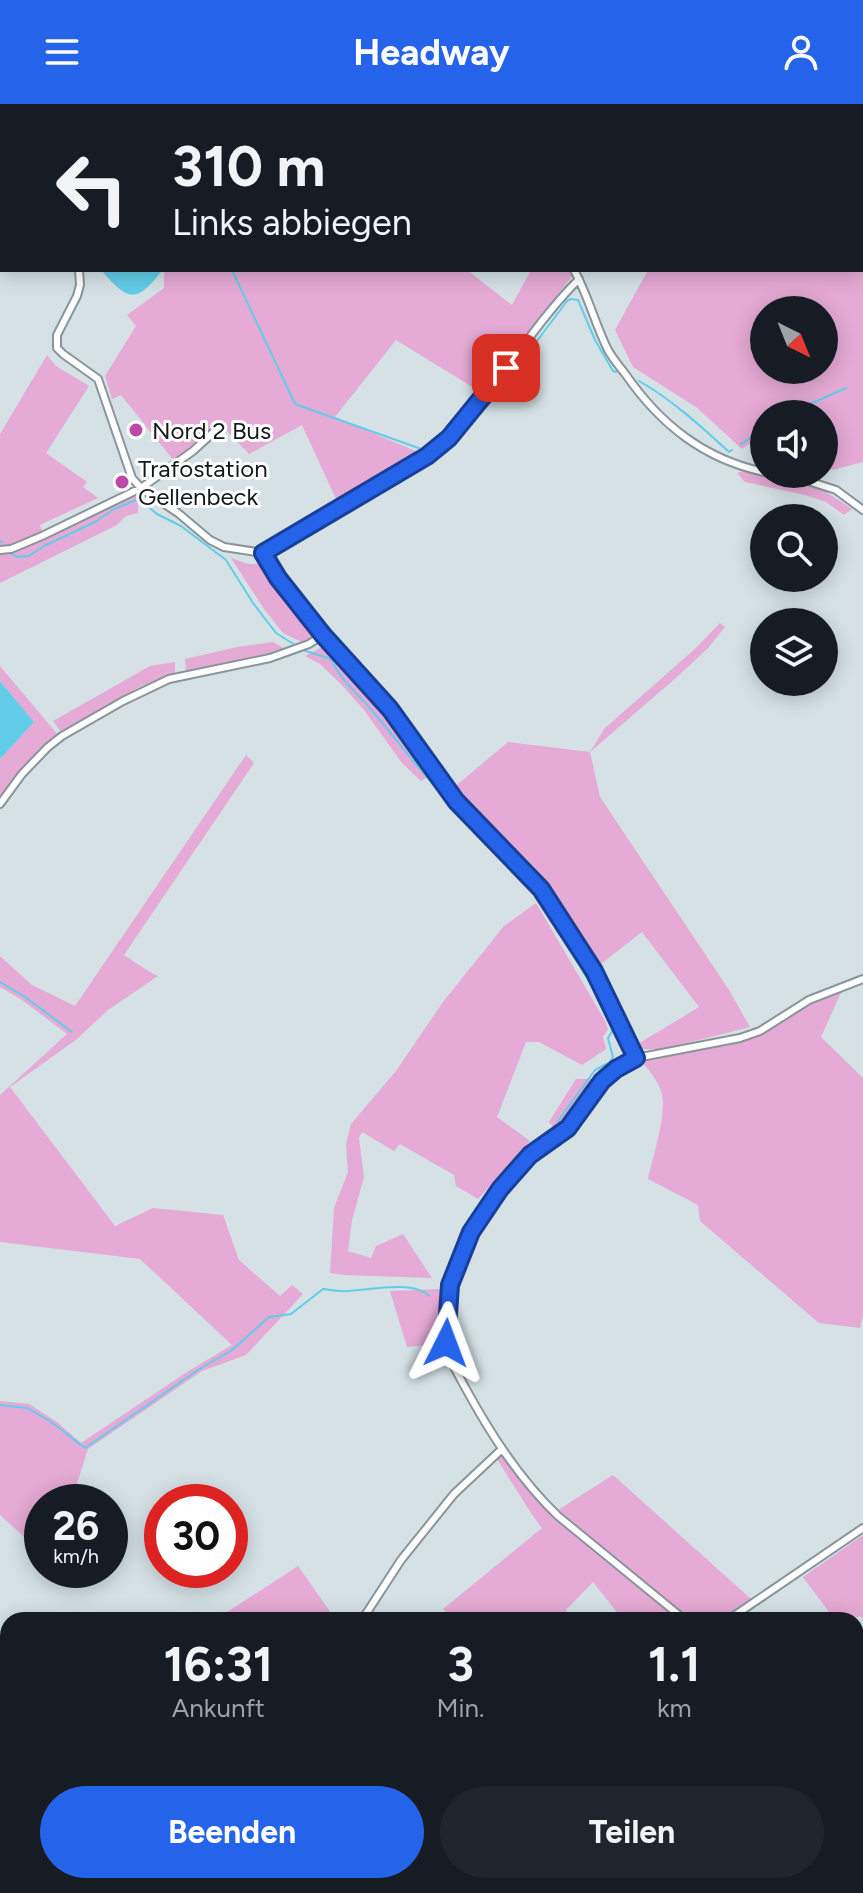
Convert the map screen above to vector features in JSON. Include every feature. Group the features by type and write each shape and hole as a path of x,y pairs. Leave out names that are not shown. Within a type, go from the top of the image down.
{"street":[{"path":"79,272 77,296 57,335 57,348 98,379 132,478 210,540 224,547 263,553 427,456 449,438 489,392 560,297 579,279"},
{"path":"575,272 609,351 640,395 684,438 711,454 750,469"},
{"path":"0,550 11,549 42,536 141,488 193,451 217,429"},
{"path":"830,488 863,510"},
{"path":"263,553 278,578 323,635 390,709 456,801 541,889 594,971 636,1058"},
{"path":"0,804 22,774 48,747 123,701 169,679 270,658 309,644 323,635"},
{"path":"675,1612 551,1509 502,1449 450,1359 446,1343 450,1285 471,1232 500,1189 530,1155 568,1128 602,1081 616,1069 636,1058 740,1038 760,1031 809,1000 863,979"},
{"path":"367,1612 401,1560 454,1494 502,1449"},
{"path":"740,1612 863,1528"}],"shaded area":[{"path":"164,272 470,272 512,305 530,272 571,272 573,275 482,393 396,340 335,417 418,452 340,503 302,425 249,454 218,422 174,461 121,395 112,399 105,376 136,326 127,315 164,288"},
{"path":"647,272 863,272 863,462 838,468 838,400 750,400 750,443 742,449 696,407 633,367 615,330"},
{"path":"47,355 56,366 89,386 46,453 87,482 83,487 98,498 40,525 42,531 11,545 0,546 0,434"},
{"path":"750,472 750,483 745,482 737,473"},
{"path":"773,488 823,490 852,509 844,515 838,511 838,504 829,504"},
{"path":"138,494 138,513 126,516 117,525 0,583 0,553 16,551"},
{"path":"231,558 248,564 261,564 319,635 304,643 283,633"},
{"path":"720,623 725,627 677,677 590,752 604,729"},
{"path":"273,642 287,650 186,672 185,659"},
{"path":"326,645 352,673 431,775 421,781 402,763 341,684 320,664 305,656"},
{"path":"175,662 175,674 139,687 61,732 53,721 150,666"},
{"path":"0,666 58,735 19,772 0,798 0,759 34,722 0,681"},
{"path":"508,742 590,752 600,797 729,990 750,1027 663,1049 642,1049 638,1044 699,1007 642,932 598,966 541,880 452,789"},
{"path":"246,755 254,763 124,955 158,976 108,1010 77,1039 10,1087 115,1226 153,1208 223,1215 239,1260 280,1296 292,1285 303,1294 246,1355 202,1371 88,1449 77,1484 24,1484 24,1537 0,1515 0,1401 29,1404 57,1422 81,1443 232,1345 140,1259 0,1242 0,1095 67,1034 0,987 0,956 32,985 75,1006"},
{"path":"536,903 604,1019 608,1029 603,1037 606,1049 582,1065 539,1042 526,1042 497,1117 530,1141 478,1199 456,1186 454,1175 400,1144 394,1151 362,1132 359,1138 364,1177 352,1220 348,1251 371,1258 376,1246 403,1234 432,1278 330,1273 334,1208 348,1172 346,1145 351,1124 396,1071 443,1002 504,926"},
{"path":"843,988 821,1037 863,1078 863,1315 860,1328 819,1323 700,1221 698,1205 648,1179 663,1100 657,1082 640,1060 762,1033 811,1001"},
{"path":"576,1079 591,1079 575,1105 554,1128 549,1122"},
{"path":"440,1289 439,1344 407,1347 390,1291"},
{"path":"502,1455 550,1513 669,1612 617,1612 593,1582 567,1612 445,1612 443,1609 542,1528 497,1459"},
{"path":"613,1475 751,1599 732,1612 681,1612 558,1510"},
{"path":"863,1535 863,1612 829,1612 803,1577"},
{"path":"298,1566 330,1612 227,1612"}],"water":[{"path":"103,272 161,272 137,294 131,295"},
{"path":"0,681 34,722 0,759"}],"waterway":[{"path":"233,272 295,404 424,450"},
{"path":"441,456 496,396 571,299 578,300 595,340 616,372"},
{"path":"639,381 697,423 729,452 732,450"},
{"path":"819,400 846,388"},
{"path":"741,444 750,438"},
{"path":"12,554 29,556 114,509 139,499 226,560 276,633 295,645"},
{"path":"303,650 331,659 345,681 429,780 466,817"},
{"path":"540,898 571,951 579,959 614,1028 608,1038 613,1057 610,1062 595,1070 558,1121"},
{"path":"0,982 72,1032"},
{"path":"538,1154 553,1143"},
{"path":"0,1405 27,1408 85,1448 201,1368 231,1351 269,1317 291,1314 323,1289 345,1291 402,1287 413,1288 429,1296"}],"place":[{"name":"Nord 2 Bus","path":"136,430"},
{"name":"Trafostation Gellenbeck","path":"122,482"}],"route":[{"path":"446,1343 450,1285 471,1232 500,1189 530,1155 568,1128 602,1081 636,1058 594,971 541,889 456,801 390,709 323,635 278,578 263,553 427,456 449,438 506,368"}]}
